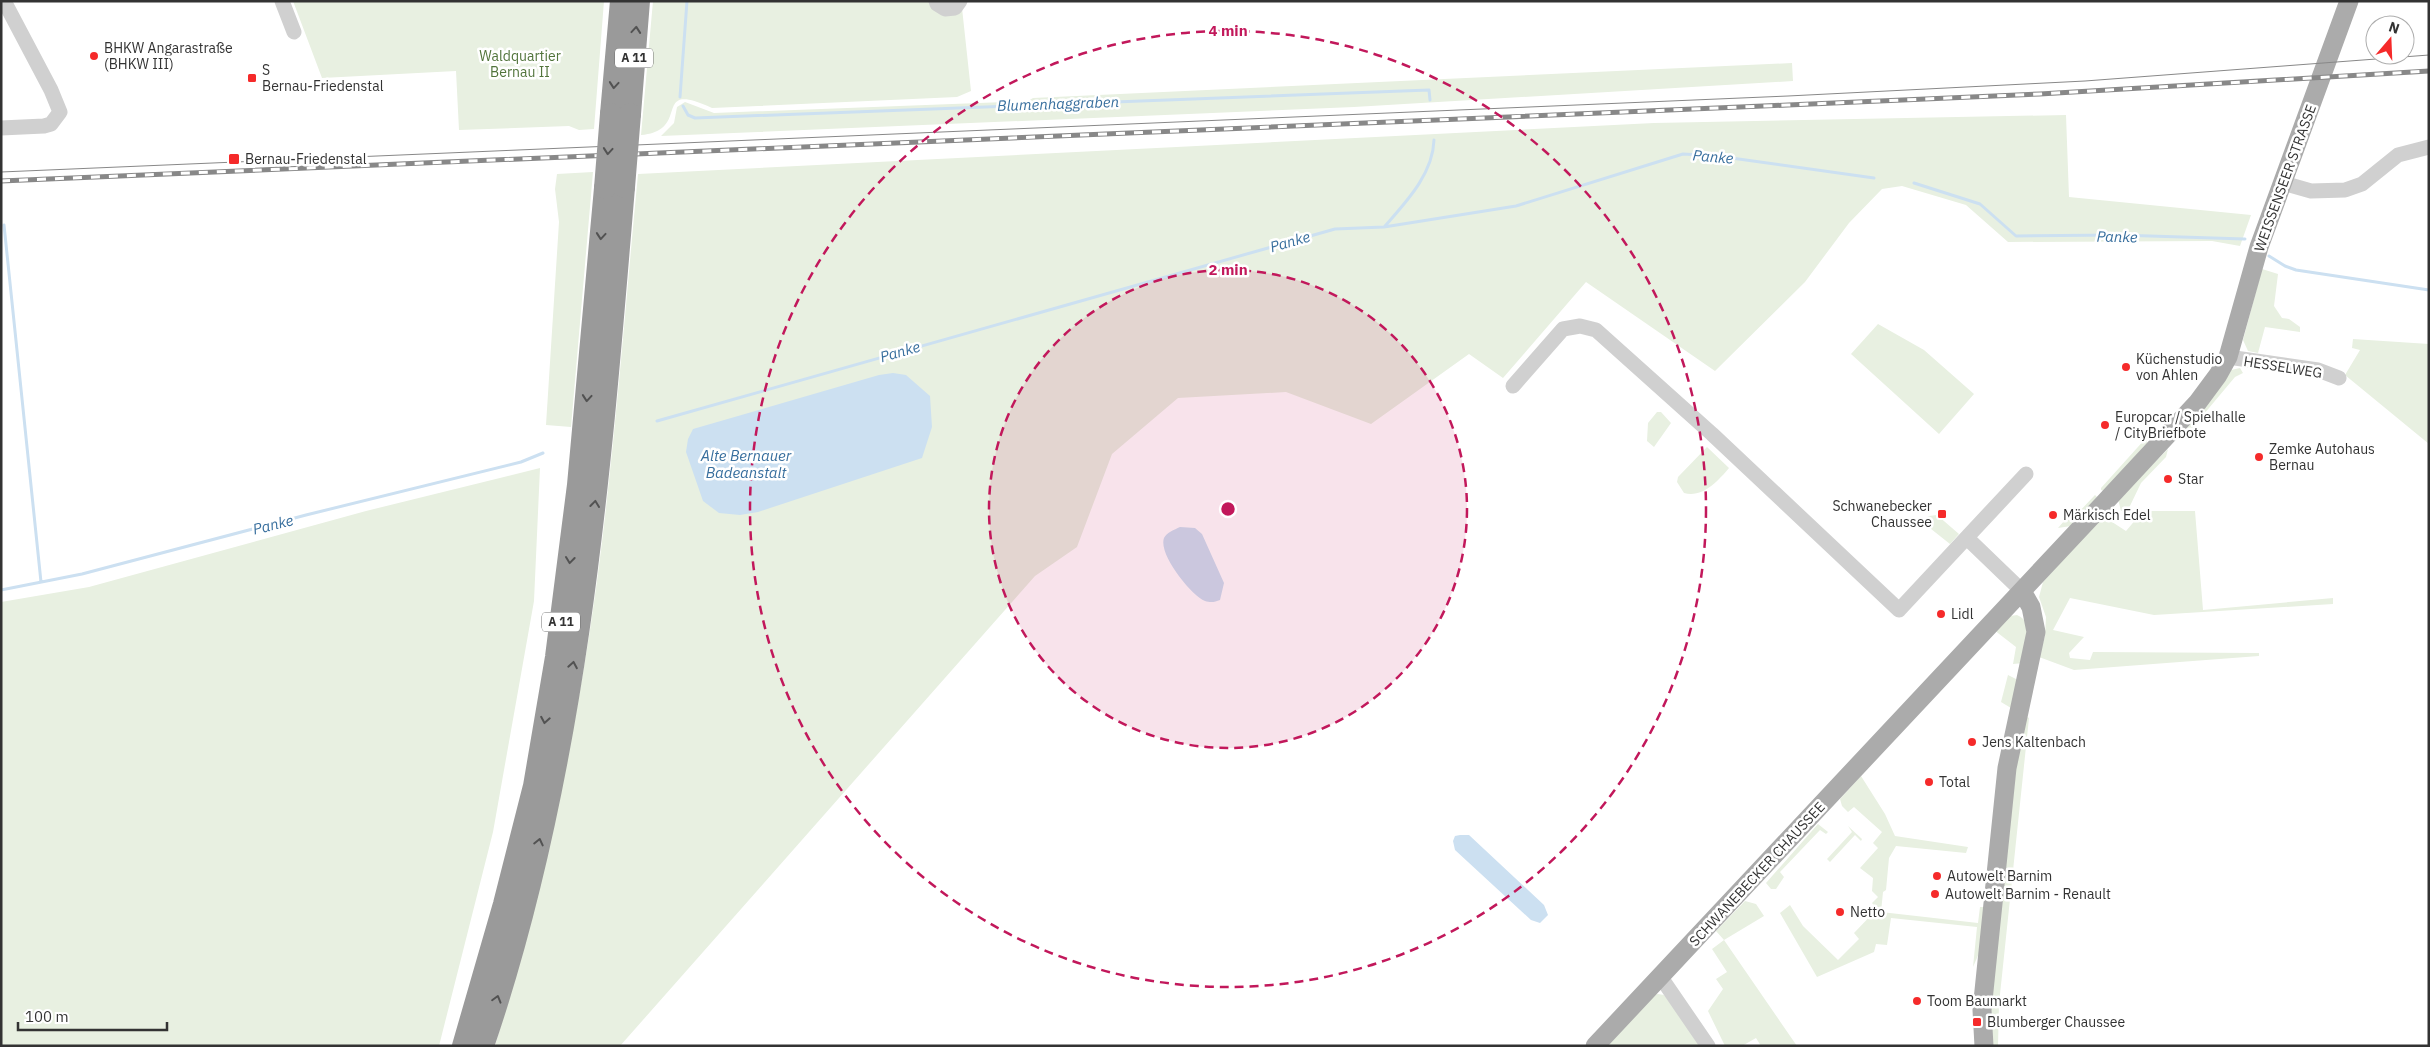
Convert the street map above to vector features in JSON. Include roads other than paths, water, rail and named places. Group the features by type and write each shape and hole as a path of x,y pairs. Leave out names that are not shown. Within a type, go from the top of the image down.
{"highway":[{"name":"A 11","path":"483,1046 529,886 553,780 586,580 599,473 614,187 620,114 621,1"},
{"name":"A 11","path":"620,114 639,1"},
{"name":"A 11","path":"463,1046 504,904 534,786 556,657 614,187"}],"main road":[{"name":"WEISSENSEER STRASSE","path":"2228,357 2260,247 2349,1"},
{"name":"SCHWANEBECKER CHAUSSEE","path":"1595,1046 2198,402 2218,375 2228,357"},
{"path":"1984,1046 1982,1010 2006,778 2011,740 2034,650 2036,632 2031,607 2022,591"}],"street":[{"path":"1,128 44,126 51,124 60,112 51,90 4,1"},
{"path":"282,1 294,32"},
{"path":"936,1 936,4 945,8 955,8 960,1"},
{"path":"2283,183 2311,191 2345,190 2362,184 2398,155 2429,147"},
{"path":"1512,386 1563,329 1580,326 1596,330 1712,434 1899,610 2026,474"},
{"name":"HESSELWEG","path":"2228,357 2318,370 2339,378"},
{"path":"1967,538 2022,591"},
{"path":"1660,976 1708,1046"}],"water":[{"name":"Alte Bernauer Badeanstalt","path":"893,373 906,375 930,396 932,427 922,458 758,512 740,515 719,513 703,501 686,452 688,439 693,429 879,375"},
{"path":"1180,527 1195,528 1202,534 1224,583 1220,600 1209,602 1199,597 1184,583 1166,554 1163,545 1165,536"},
{"path":"1469,835 1544,905 1548,915 1540,923 1531,920 1455,850 1453,841 1455,836"}],"waterway":[{"path":"680,97 687,1"},
{"name":"Blumenhaggraben","path":"683,106 688,115 695,118 1429,90 1430,100"},
{"path":"1385,226 1424,176 1429,164 1434,140"},
{"name":"Panke","path":"657,421 1335,229 1384,227 1516,206 1683,154 1717,156 1874,178"},
{"name":"Panke","path":"1914,183 1980,204 2016,236 2118,235 2245,239"},
{"path":"4,225 41,582"},
{"name":"Panke","path":"2269,256 2285,266 2296,270 2429,290"},
{"name":"Panke","path":"1,590 82,574 306,515 521,462 543,453"}],"tram line":[{"path":"1,172 1788,96 2085,81 2429,55"}],"railway":[{"path":"1,181 2040,94 2429,71"}],"place":[{"name":"BHKW Angarastraße (BHKW III)","path":"94,56"},
{"name":"S Bernau-Friedenstal","path":"252,78"},
{"name":"Bernau-Friedenstal","path":"234,159"},
{"name":"Küchenstudio von Ahlen","path":"2126,367"},
{"name":"Europcar / Spielhalle / CityBriefbote","path":"2105,425"},
{"name":"Zemke Autohaus Bernau","path":"2259,457"},
{"name":"Star","path":"2168,479"},
{"name":"Schwanebecker Chaussee","path":"1942,514"},
{"name":"Märkisch Edel","path":"2053,515"},
{"name":"Lidl","path":"1941,614"},
{"name":"Jens Kaltenbach","path":"1972,742"},
{"name":"Total","path":"1929,782"},
{"name":"Autowelt Barnim","path":"1937,876"},
{"name":"Autowelt Barnim - Renault","path":"1935,894"},
{"name":"Netto","path":"1840,912"},
{"name":"Toom Baumarkt","path":"1917,1001"},
{"name":"Blumberger Chaussee","path":"1977,1022"}],"park label":[{"name":"Waldquartier Bernau II","path":"520,64"}]}
